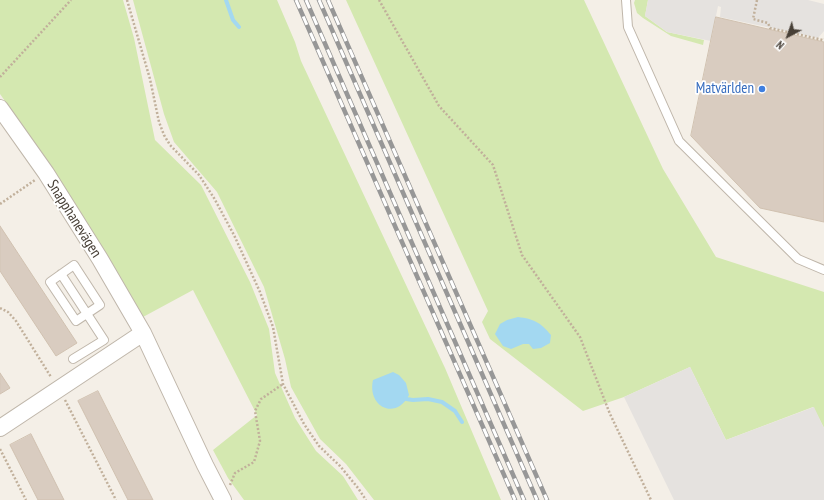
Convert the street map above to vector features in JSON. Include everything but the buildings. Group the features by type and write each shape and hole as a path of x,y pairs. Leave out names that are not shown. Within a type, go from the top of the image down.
{"street":[{"name":"Snapphanevägen","path":"0,108 46,173 100,259 143,333 205,465 226,493"},
{"path":"0,428 58,390 108,347 143,333"}],"lane":[{"path":"626,0 628,27 679,141 798,259 824,270"},
{"path":"74,266 100,305 76,321 50,282 61,274 74,266"},
{"path":"61,274 108,347 73,359"}],"path":[{"path":"0,77 72,0"},
{"path":"127,0 150,79 159,122 164,135 170,145 199,175 214,198 234,235 260,292 272,327 283,384 304,424 319,446 340,466 366,500"},
{"path":"379,0 439,106 493,165 522,255 580,337 610,414 651,500"},
{"path":"757,0 753,19 768,23 770,28 824,39"},
{"path":"0,204 46,173"},
{"path":"0,308 8,312 16,321 53,381 116,500"},
{"path":"226,493 235,473 254,462 260,441 255,411 261,399 283,384"},
{"path":"0,449 26,500"}],"green space":[{"path":"0,0 123,0 134,38 155,140 201,185 250,282 269,329 275,373 295,418 316,451 343,476 358,500 244,500 228,478 213,450 257,415 193,290 143,317 38,148 0,94"},
{"path":"133,0 277,0 295,42 301,61 445,368 501,500 374,500 346,464 320,439 291,387 285,359 264,287 217,192 174,142 164,114"},
{"path":"346,0 584,0 663,169 716,257 824,292 824,428 813,407 726,440 690,367 624,397 583,411 490,339 482,322 488,311"},
{"path":"635,0 648,0 645,16 667,32 704,40 703,45 671,36 643,18 637,13 634,3"}],"shaded area":[{"path":"648,0 808,0 824,4 824,31 818,38 720,17 721,7 718,6 711,41 667,32 645,16"},
{"path":"690,367 726,440 814,407 824,428 824,500 674,500 624,397"}],"water":[{"path":"518,317 533,320 540,324 551,335 550,343 541,348 533,349 529,344 523,344 511,349 503,346 495,334 500,324"},
{"path":"393,372 399,375 406,383 409,395 403,403 390,409 378,403 374,397 372,389 373,380"}],"waterway":[{"path":"226,0 233,20 239,27"},
{"path":"405,397 406,399 413,400 428,399 442,402 455,411 462,422"}],"railway":[{"path":"296,0 515,500"},
{"path":"306,0 524,500"},
{"path":"319,0 537,500"},
{"path":"328,0 547,500"}],"place":[{"name":"Matvärlden","path":"762,89"}]}
